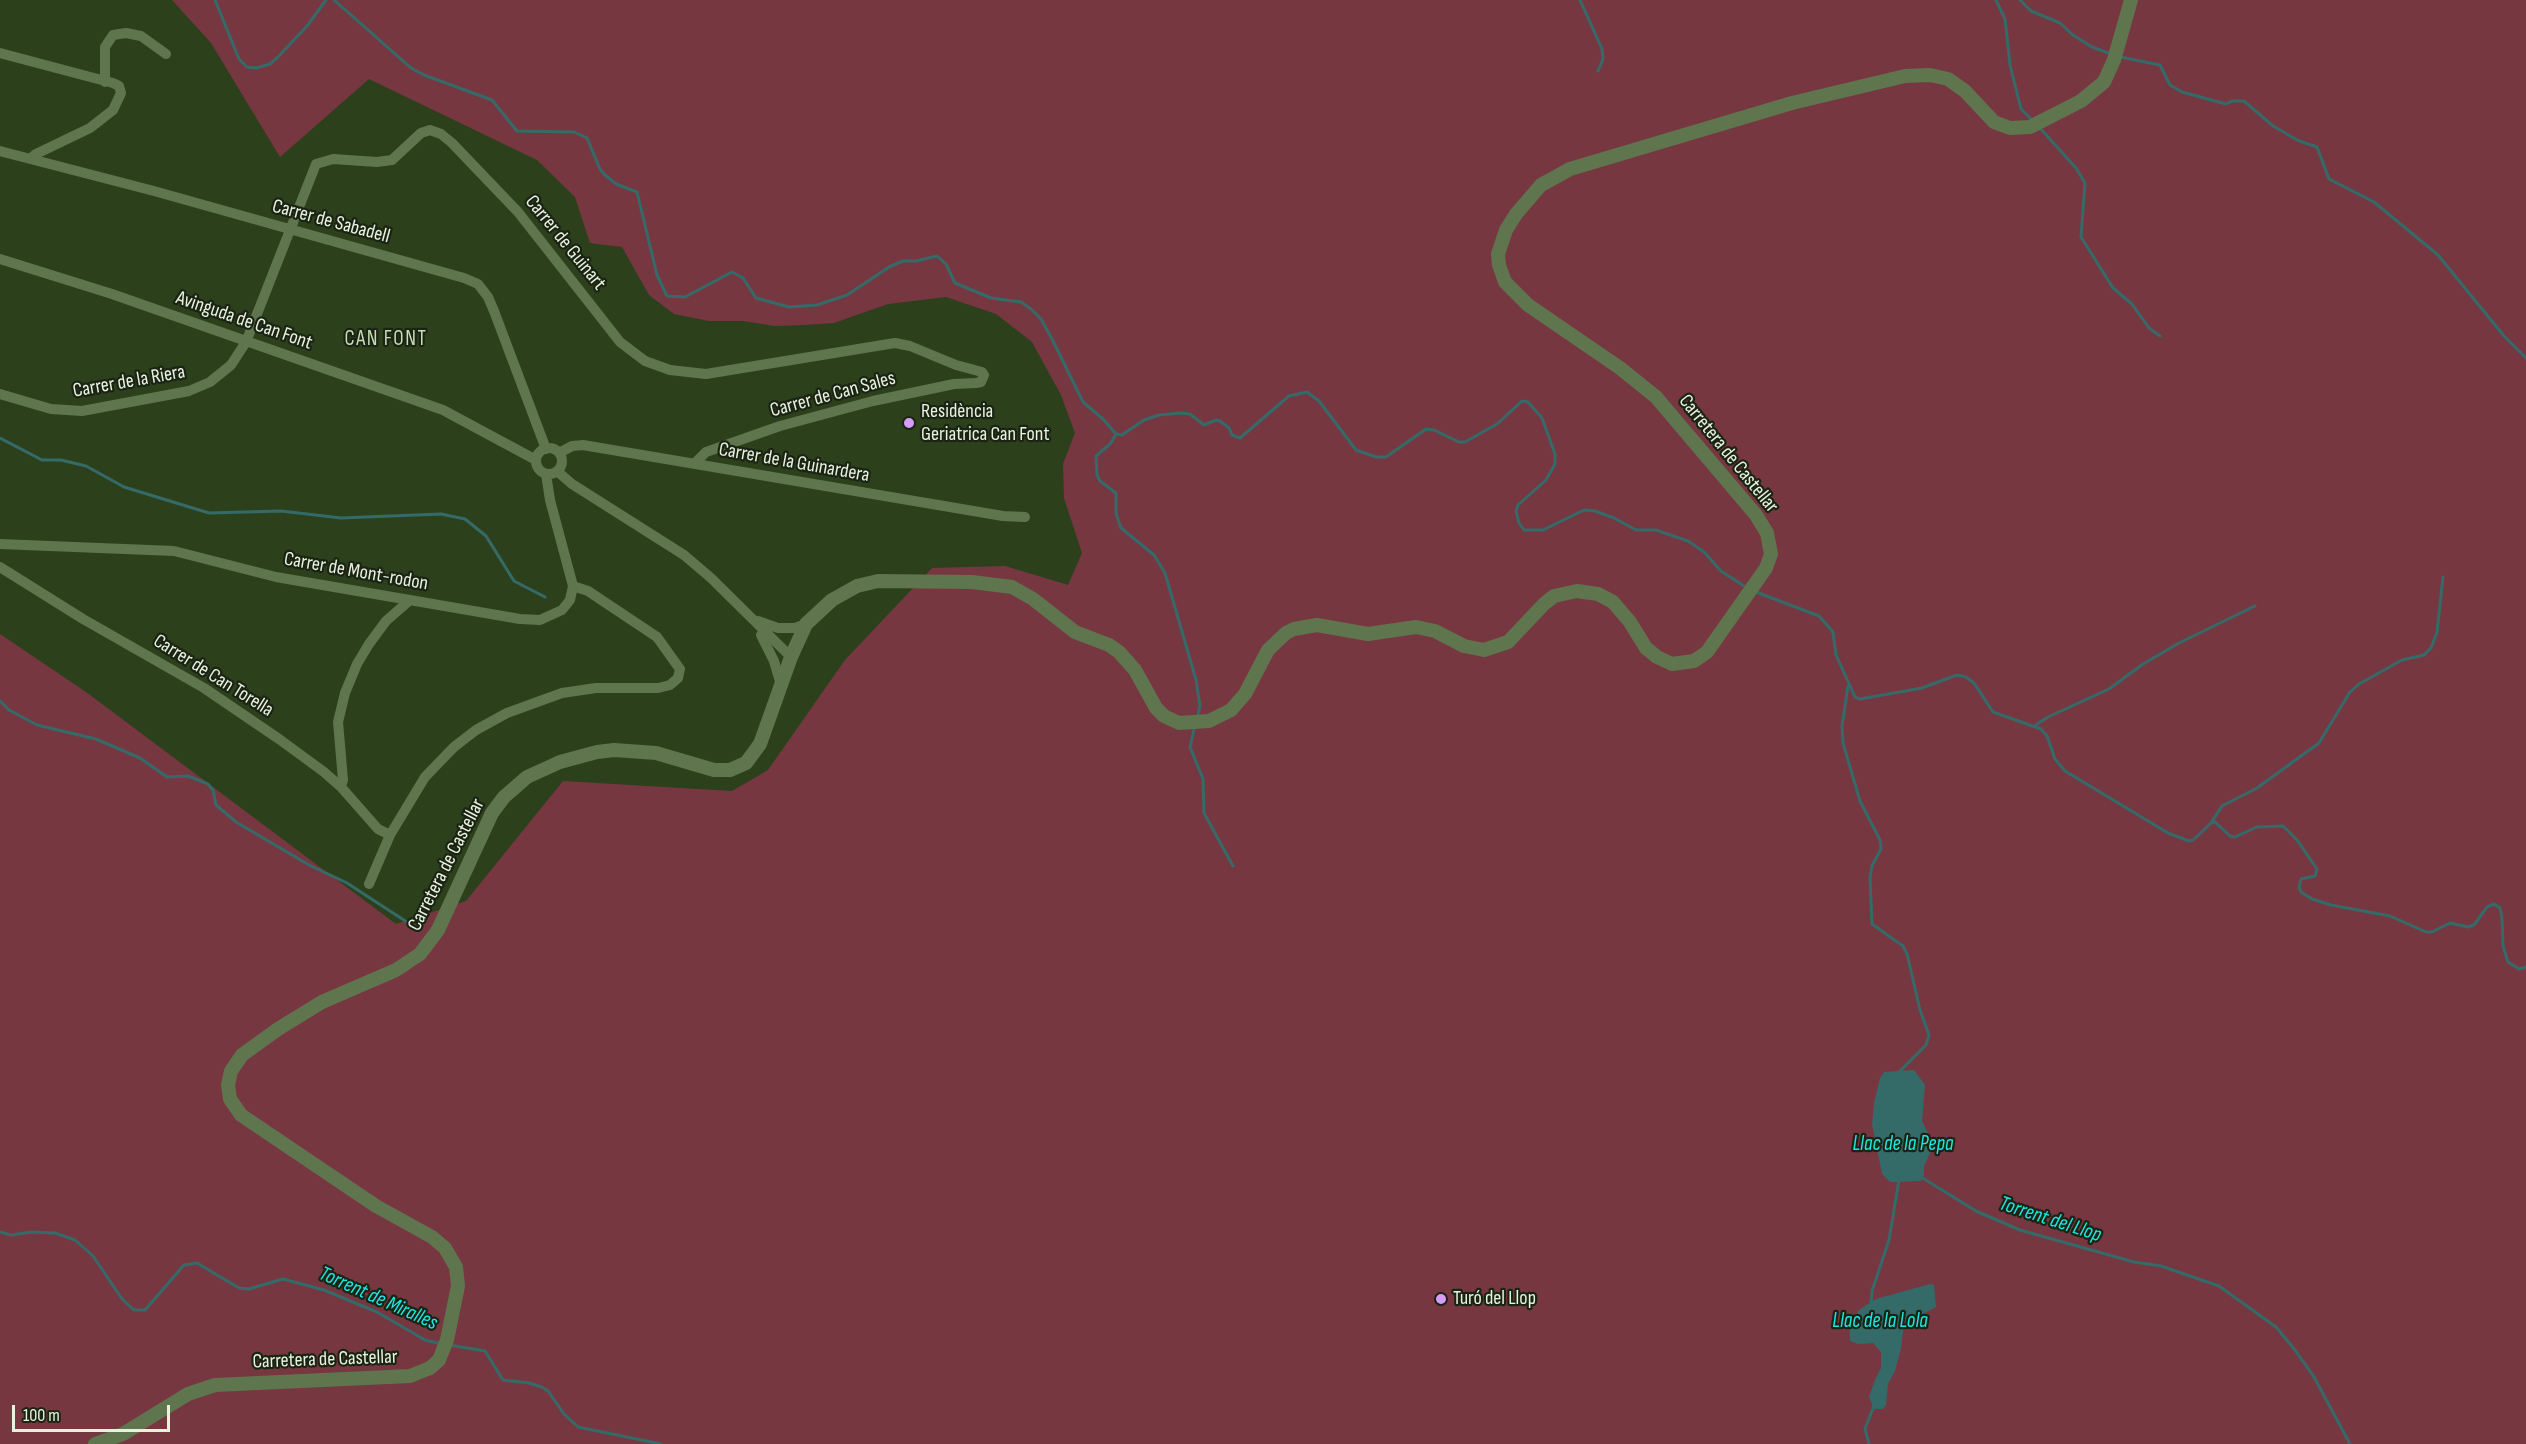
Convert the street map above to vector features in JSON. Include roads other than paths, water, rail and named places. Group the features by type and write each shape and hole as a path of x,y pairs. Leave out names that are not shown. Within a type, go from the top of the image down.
{"street":[{"name":"Carretera de Castellar","path":"95,1444 123,1434 175,1401 207,1387 252,1382 410,1376 430,1368 439,1360 447,1340 456,1299 458,1276 452,1258 432,1237 376,1206 240,1115 233,1106 228,1091 229,1079 235,1062 250,1048 307,1011 396,970 420,954 438,930 492,813 504,797 527,777 580,756 622,749 656,753 714,770 730,770 739,767 752,757 760,744 791,657 806,624 832,600 857,586 878,581 972,582 1012,587 1033,599 1075,632 1109,645 1119,652 1135,670 1156,708 1171,720 1190,724 1209,721 1224,715 1238,703 1268,650 1286,633 1309,626 1325,626 1368,634 1416,627 1435,632 1464,646 1484,650 1508,642 1554,596 1577,591 1598,594 1613,602 1630,622 1646,648 1656,657 1681,664 1694,661 1707,652 1770,560 1770,543 1763,524 1662,404 1620,368 1528,305 1505,282 1498,254 1511,222 1541,185 1561,172 1792,103 1905,76 1930,75 1948,79 1965,91 1994,122 2010,128 2030,127 2080,101 2097,89 2109,75 2131,0"},
{"path":"105,82 105,46 113,35 126,33 141,36 166,54"},
{"path":"0,53 118,86 121,93 113,110 90,128 31,158"},
{"name":"Carrer de Guinart","path":"246,342 316,164 333,159 388,162 397,158 421,133 430,130 441,134 452,143 511,204 620,342 645,362 670,370 706,374 894,344 909,346 956,365 982,372 984,375"},
{"name":"Carrer de Sabadell","path":"0,151 291,230 478,284 488,297 494,311 546,449"},
{"name":"Avinguda de Can Font","path":"0,259 112,294 444,410 537,460"},
{"name":"Carrer de la Riera","path":"0,394 67,412 107,408 189,391 210,382 225,372 246,342"},
{"name":"Carrer de Can Sales","path":"694,464 706,452 780,426 885,399 954,384 981,382 984,375"},
{"name":"Carrer de la Guinardera","path":"559,453 572,446 583,445 1003,516 1025,517"},
{"path":"369,884 390,836 425,777 463,739 492,720 548,697 579,689 658,688 670,685 680,674 677,665 657,637 588,591 573,586 550,500 552,472 562,462 559,453 554,449 546,449 539,453 538,467 552,472 572,484 684,555 711,578 791,657"},
{"name":"Carrer de Mont-rodon","path":"0,544 174,551 276,577 520,619 540,620 562,610 570,600 573,586"},
{"name":"Carrer de Can Torella","path":"0,567 73,614 204,688 279,739 341,787 373,825 390,836"},
{"path":"341,787 343,780 338,722 345,693 357,664 369,644 386,621 410,600"},
{"path":"749,616 778,628 795,628 806,624"},
{"path":"749,616 767,644 781,685"}],"water":[{"name":"Llac de la Pepa","path":"1914,1070 1925,1085 1922,1121 1930,1138 1931,1151 1924,1166 1921,1181 1890,1182 1882,1174 1872,1124 1874,1103 1880,1078 1884,1072"},
{"name":"Llac de la Lola","path":"1930,1284 1934,1285 1936,1307 1904,1324 1895,1371 1888,1384 1886,1405 1883,1409 1874,1409 1869,1397 1881,1368 1881,1352 1873,1343 1858,1344 1850,1341 1849,1324 1859,1310 1876,1299"}],"waterway":[{"path":"215,0 239,59 247,67 256,68 270,64 277,58 307,26 326,0"},
{"path":"334,0 411,68 492,100 517,131 574,132 587,138 600,169 605,175 616,184 637,192 657,275 667,296 685,297 732,272 743,278 756,298 789,307 817,305 847,295 889,267 903,261 916,261 937,256 946,264 955,283 991,298 1021,302 1031,309 1041,319 1083,402 1116,434 1111,443 1096,456 1097,475 1100,481 1116,493 1116,514 1121,528 1154,555 1165,573 1196,680 1200,706 1197,719"},
{"path":"1580,0 1602,49 1603,59 1598,71"},
{"path":"1996,0 2005,19 2010,65 2021,109 2032,120"},
{"path":"2020,0 2031,11 2060,23 2092,47 2111,54"},
{"path":"2120,57 2160,65 2170,85 2182,92 2226,104 2232,101 2244,101 2273,126 2299,141 2317,147 2329,179 2374,202 2438,255 2504,336 2526,358"},
{"path":"2039,127 2076,168 2085,183 2081,237 2113,288 2132,304 2149,328 2160,336"},
{"path":"1116,434 1122,435 1144,420 1159,415 1181,413 1190,414 1204,425 1216,420 1220,421 1229,428 1232,435 1240,438 1289,396 1307,392 1319,401 1356,450 1376,457 1386,457 1426,429 1434,430 1459,442 1465,442 1497,424 1522,401 1528,402 1542,418 1555,454 1555,464 1546,480 1518,505 1516,511 1519,523 1524,530 1543,530 1584,510 1595,511 1636,530 1656,530 1688,541 1704,552 1721,571 1747,588"},
{"path":"0,438 42,460 61,460 86,466 124,487 209,513 281,511 341,518 441,514 465,519 486,536 514,581 545,597"},
{"path":"2211,823 2222,806 2257,788 2319,743 2350,692 2359,684 2402,660 2424,655 2431,648 2437,632 2443,577"},
{"path":"1756,592 1819,616 1833,632 1836,655 1855,697 1860,699 1922,688 1957,675 1966,677 1974,683 1993,712 2041,729 2047,736 2055,759 2065,771 2168,833 2189,841 2215,822 2230,836 2235,837 2257,827 2283,826 2297,840 2317,869 2315,876 2301,879 2299,887 2301,892 2312,899 2331,905 2390,916 2426,932 2432,932 2450,923 2468,927 2474,925 2487,907 2494,904 2500,908 2503,946 2508,962 2519,969 2526,967"},
{"path":"2034,726 2048,717 2109,689 2143,664 2179,643 2255,606"},
{"name":"Torrent del Llop","path":"1848,686 1842,726 1843,743 1860,801 1880,840 1881,849 1872,866 1870,878 1872,924 1903,946 1929,1035 1926,1045 1899,1072"},
{"path":"0,701 9,710 37,725 96,739 140,758 167,777 188,776 208,784 213,790 216,805 236,822 309,865 347,883 413,926"},
{"path":"1195,725 1190,747 1203,779 1204,813 1233,866"},
{"name":"Torrent del Llop","path":"1921,1177 1976,1211 2020,1230 2134,1262 2161,1266 2219,1286 2276,1327 2314,1377 2350,1444"},
{"path":"1871,1305 1872,1291 1889,1240 1899,1180"},
{"name":"Torrent de Miralles","path":"0,1232 11,1235 31,1232 55,1233 75,1240 93,1256 122,1299 134,1310 145,1310 184,1265 197,1263 239,1288 249,1289 283,1279 324,1290 377,1312 425,1340 442,1344"},
{"name":"Torrent de Miralles","path":"449,1345 485,1351 503,1380 542,1387 578,1427 661,1444"},
{"path":"1869,1444 1865,1429 1874,1406"}],"place":[{"name":"Residència Geriatrica Can Font","path":"909,423"},
{"name":"Turó del Llop","path":"1441,1299"}],"district":[{"name":"CAN FONT","path":"386,340"}]}
